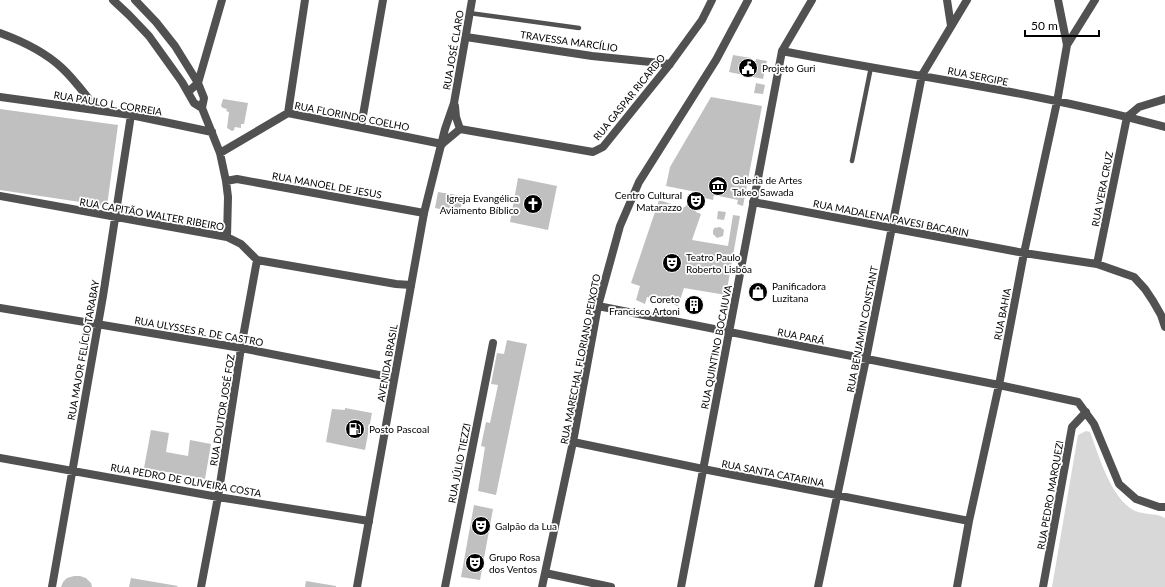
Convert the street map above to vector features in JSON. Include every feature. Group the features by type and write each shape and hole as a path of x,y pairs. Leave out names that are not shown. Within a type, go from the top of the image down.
{"street":[{"path":"113,0 149,36 163,54 194,103 202,108"},
{"path":"135,0 156,22 175,46 198,82 204,98 202,108 220,153 226,181 228,197 227,237"},
{"path":"188,92 198,82 222,0"},
{"path":"288,113 305,0"},
{"path":"361,127 383,0"},
{"name":"RUA JOSÉ CLARO","path":"442,144 445,129 454,103 472,0"},
{"name":"RUA GASPAR RICARDO","path":"460,129 593,152 604,146 670,64 702,20 712,0"},
{"name":"RUA MARECHAL FLORIANO PEIXOTO","path":"542,587 573,442 598,306 620,226 639,182 716,60 748,0"},
{"name":"RUA QUINTINO BOCAIUVA","path":"681,587 782,51 812,0"},
{"path":"947,0 951,26"},
{"name":"RUA BENJAMIN CONSTANT","path":"818,587 866,359 922,75 967,0"},
{"path":"1058,0 1067,45"},
{"path":"1067,45 1095,0"},
{"path":"0,33 40,51 61,67 98,110"},
{"name":"TRAVESSA MARCÍLIO","path":"466,37 592,56 670,64"},
{"name":"RUA BAHIA","path":"957,587 969,521 999,385 1024,253 1057,102 1067,45"},
{"name":"RUA SERGIPE","path":"782,51 922,75 1057,102 1165,127"},
{"path":"78,108 83,102 84,93"},
{"name":"RUA PAULO L. CORREIA","path":"0,97 131,115 212,132"},
{"path":"1127,117 1139,107 1165,98"},
{"name":"RUA JOSÉ CLARO","path":"454,103 460,129"},
{"name":"RUA FLORINDO COELHO","path":"220,153 288,113 442,144"},
{"name":"RUA MAJOR FELÍCIO TARABAY","path":"52,587 116,217 131,115"},
{"name":"RUA VERA CRUZ","path":"1097,264 1127,117"},
{"path":"442,144 460,129"},
{"name":"AVENIDA BRASIL","path":"357,587 424,213 442,144"},
{"name":"RUA MANOEL DE JESUS","path":"226,181 237,179 424,213"},
{"name":"RUA CAPITÃO WALTER RIBEIRO","path":"0,196 227,237 241,244 257,260"},
{"name":"RUA MADALENA PAVESI BACARIN","path":"753,202 1024,253 1097,264 1134,277 1153,301 1161,315 1165,327"},
{"path":"257,260 396,284 411,285"},
{"name":"RUA DOUTOR JOSÉ FOZ","path":"201,587 218,497 257,260"},
{"name":"RUA PARÁ","path":"598,306 1078,402 1086,412"},
{"name":"RUA ULYSSES R. DE CASTRO","path":"0,308 242,348 394,378"},
{"name":"RUA JÚLIO TIEZZI","path":"445,587 493,343"},
{"path":"1086,412 1094,424 1119,484 1136,499 1159,507 1165,507"},
{"name":"RUA PEDRO MARQUEZI","path":"1043,587 1072,427 1086,412"},
{"name":"RUA SANTA CATARINA","path":"573,442 969,521"},
{"name":"RUA PEDRO DE OLIVEIRA COSTA","path":"0,458 218,497 369,520"},
{"path":"545,573 611,587"}],"lane":[{"path":"470,13 579,28"},
{"path":"852,161 871,66"}],"shaded area":[{"path":"1086,431 1090,432 1107,476 1119,497 1135,511 1158,515 1165,518 1165,587 1052,587 1078,435"}],"building":[{"name":"Projeto Guri","path":"733,55 751,58 750,63 755,64 756,59 767,61 763,79 729,72"},
{"path":"756,83 765,85 763,94 754,93"},
{"path":"711,97 762,106 743,206 737,204 738,200 714,195 713,200 695,197 696,192 666,186 670,167"},
{"path":"223,99 248,103 244,124 241,124 241,128 235,127 232,131 227,128 229,112 221,106"},
{"path":"0,109 118,125 107,206 0,190"},
{"name":"Igreja Evangélica Aviamento Bíblico","path":"518,178 557,186 548,230 510,222"},
{"path":"438,192 463,196 460,213 435,208"},
{"path":"659,200 683,208 687,205 694,208 696,212 701,214 692,240 728,246 733,215 740,216 726,295 684,288 678,306 647,297 645,304 636,300 640,286 631,283"},
{"path":"718,211 726,212 724,220 717,219"},
{"path":"720,227 724,230 723,236 717,238 713,234 713,231 714,228"},
{"name":"Coreto Francisco Artoni","path":"691,298 700,300 698,312 688,311"},
{"path":"507,340 527,344 496,495 478,491 485,447 481,446 486,422 490,423 498,385 491,384 497,353 504,354"},
{"name":"Posto Pascoal","path":"345,408 372,413 365,450 326,442 332,409 345,410"},
{"path":"151,430 169,433 166,452 188,456 190,440 211,444 205,479 144,468"},
{"path":"474,505 493,509 480,580 461,577"},
{"path":"74,576 86,578 91,583 92,587 61,587 67,578"},
{"path":"131,578 178,586 129,587"},
{"path":"306,581 336,586 336,587 305,587"}],"place":[{"name":"Projeto Guri","path":"748,68"},
{"name":"Galeria de Artes Takeo Sawada","path":"718,186"},
{"name":"Centro Cultural Matarazzo","path":"696,201"},
{"name":"Igreja Evangélica Aviamento Bíblico","path":"533,204"},
{"name":"Teatro Paulo Roberto Lisbôa","path":"672,263"},
{"name":"Panificadora Luzitana","path":"758,292"},
{"name":"Coreto Francisco Artoni","path":"694,305"},
{"name":"Posto Pascoal","path":"355,429"},
{"name":"Galpão da Lua","path":"481,526"},
{"name":"Grupo Rosa dos Ventos","path":"475,563"}]}
